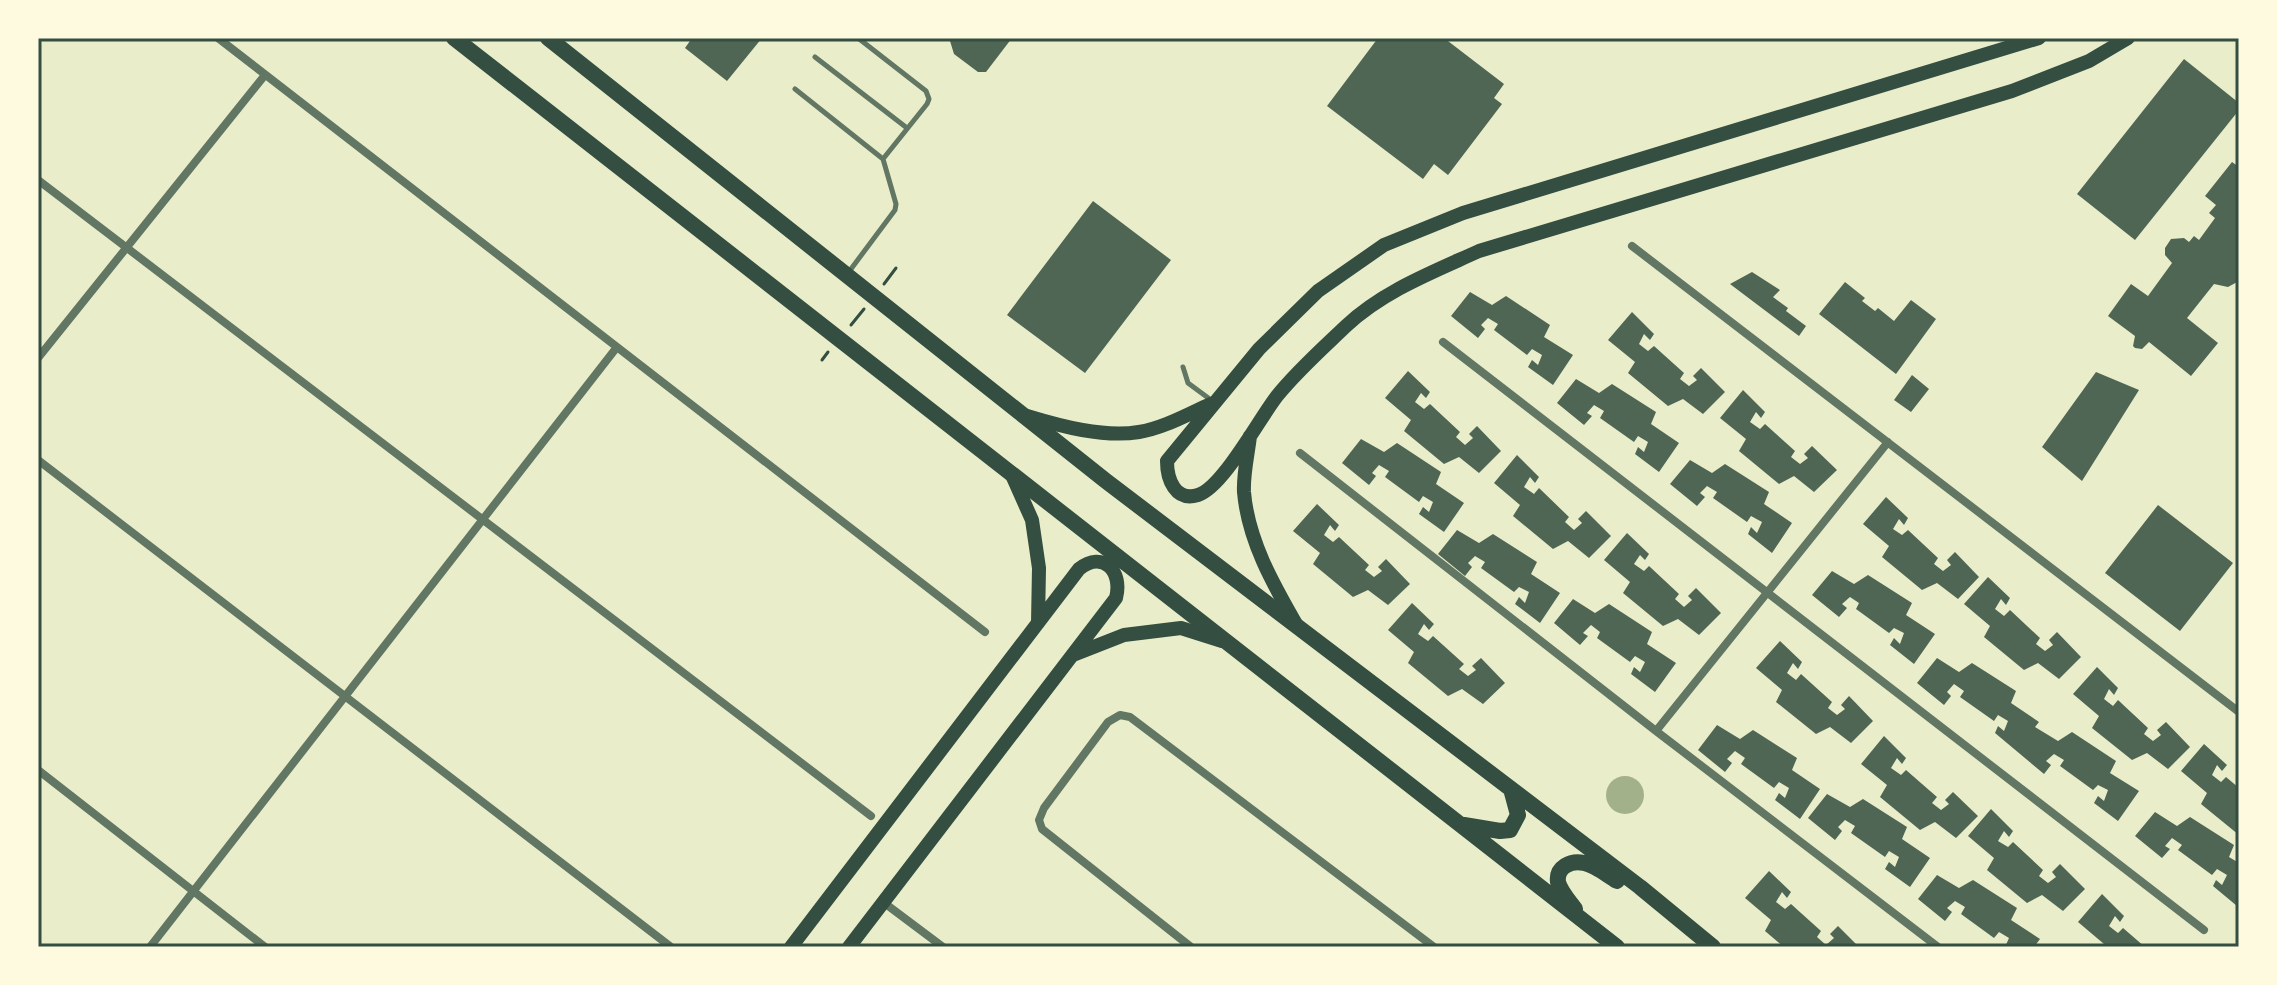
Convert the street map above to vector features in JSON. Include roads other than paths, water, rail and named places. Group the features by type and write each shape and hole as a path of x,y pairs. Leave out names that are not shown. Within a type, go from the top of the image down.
{"main road":[{"path":"454,38 1617,947"},
{"path":"548,38 1022,414 1640,887 1713,947"},
{"path":"2039,38 1463,213 1384,245 1318,291 1259,349 1167,461 1167,476 1174,489 1187,496 1199,495 1217,483 1278,394 1348,324 1408,283 1479,251 2012,91 2089,61 2128,38"},
{"path":"1022,414 1074,430 1138,433 1215,403"},
{"path":"1251,432 1244,491 1255,540 1271,581 1299,628"},
{"path":"1011,473 1032,520 1039,568 1038,624"},
{"path":"791,947 1079,569 1089,561 1101,561 1110,567 1117,575 1119,586 1116,598 849,947"},
{"path":"1073,655 1124,635 1181,628 1230,644"},
{"path":"1462,825 1510,830 1518,815 1511,789"},
{"path":"1581,920 1558,884 1559,873 1565,865 1575,861 1587,863 1667,911"}],"street":[{"path":"218,38 985,632"},
{"path":"38,358 265,75"},
{"path":"38,180 871,816"},
{"path":"1632,246 2239,712"},
{"path":"1443,342 2204,930"},
{"path":"150,947 617,347"},
{"path":"1656,731 1888,442"},
{"path":"1300,453 1938,947"},
{"path":"38,460 671,947"},
{"path":"1191,947 1042,829 1039,820 1044,808 1108,722 1120,715 1130,717 1434,947"},
{"path":"38,770 265,947"},
{"path":"883,902 943,947"}],"lane":[{"path":"858,38 929,95 927,104 883,159"},
{"path":"815,57 907,128"},
{"path":"795,89 883,159 896,204 895,210 847,274"},
{"path":"1183,367 1188,383 1215,403"}]}
